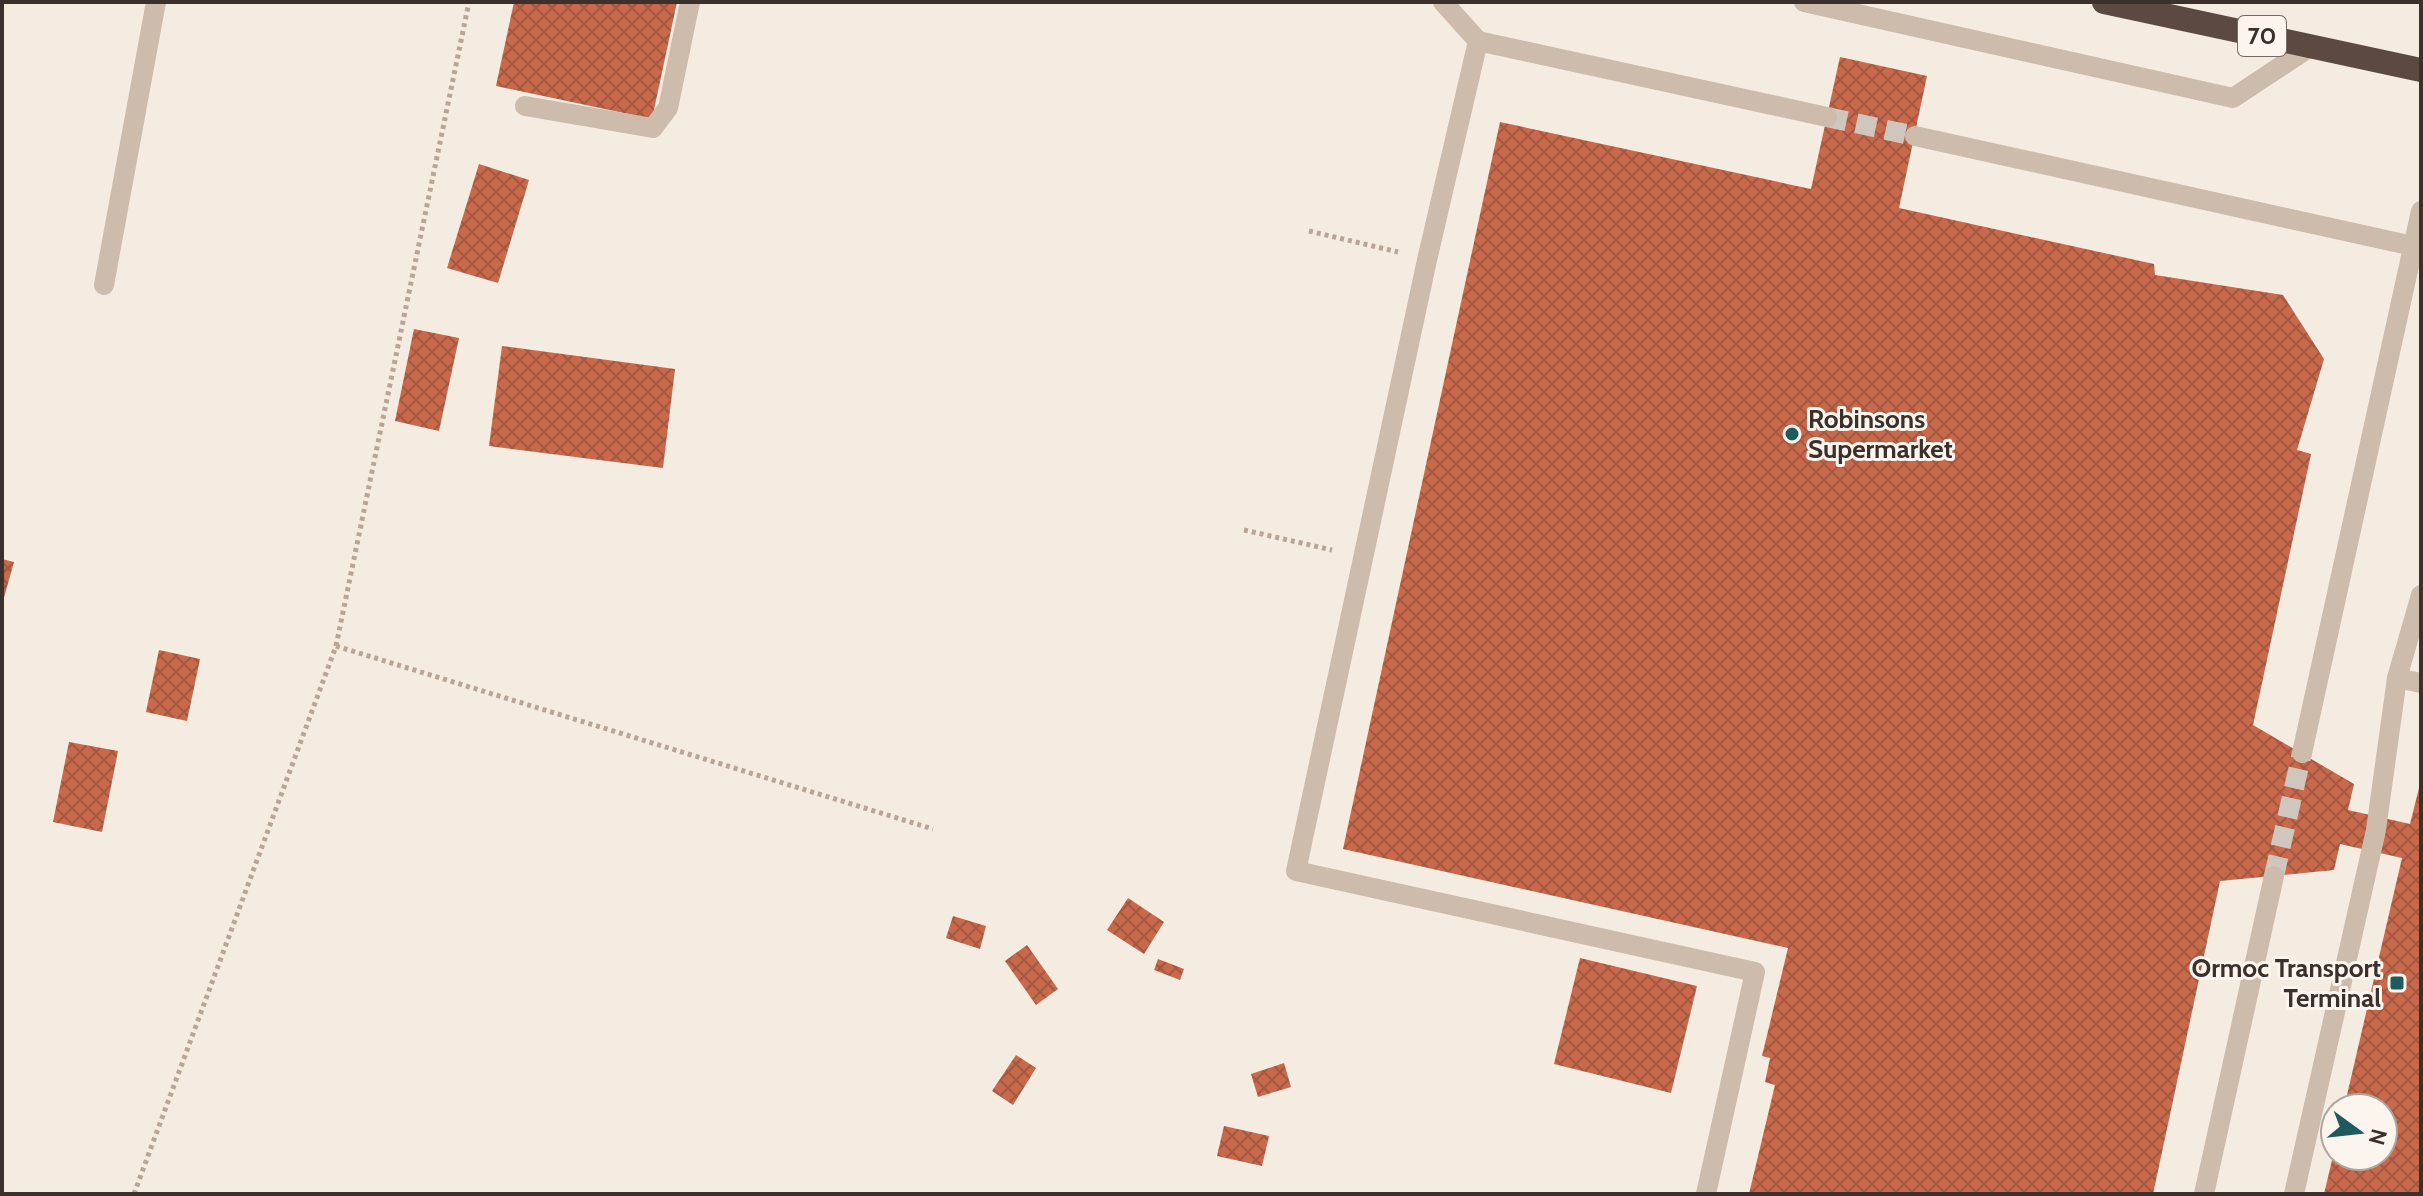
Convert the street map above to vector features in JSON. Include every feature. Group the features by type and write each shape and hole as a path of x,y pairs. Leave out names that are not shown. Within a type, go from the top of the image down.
{"highway":[{"name":"70","path":"2104,2 2421,70"}],"lane":[{"path":"104,285 156,2"},
{"path":"525,106 653,128 668,108 690,2"},
{"path":"1443,2 1478,41 1827,117"},
{"path":"1804,2 2233,98 2310,47"},
{"path":"1478,41 1427,260 1296,871 1755,972 1706,1194"},
{"path":"1915,136 2413,246"},
{"path":"2302,753 2421,211"},
{"path":"2294,1194 2376,830 2397,678 2421,595"},
{"path":"2397,678 2421,683"},
{"path":"2204,1194 2274,876"}],"path":[{"path":"134,1194 336,646 469,2"},
{"path":"1309,231 1427,260"},
{"path":"1244,530 1365,557"},
{"path":"336,646 933,829"}],"building":[{"path":"514,2 677,2 652,119 496,86"},
{"path":"1840,57 1927,76 1899,208 2154,264 2155,275 2283,295 2324,359 2297,450 2311,454 2253,725 2354,784 2348,810 2410,824 2421,780 2421,1194 2324,1194 2329,1172 2399,1172 2399,1092 2348,1092 2402,858 2340,844 2334,870 2220,881 2153,1194 1749,1194 1775,1085 1765,1082 1770,1058 1762,1056 1788,948 1343,849 1500,122 1811,189"},
{"path":"479,164 529,180 498,283 447,268"},
{"path":"414,329 459,338 439,431 395,421"},
{"path":"502,346 675,369 663,468 489,446"},
{"path":"2,559 14,562 3,601 2,601"},
{"path":"159,650 200,659 187,721 146,712"},
{"path":"69,742 118,751 102,832 53,822"},
{"path":"1128,898 1164,922 1144,954 1107,930"},
{"path":"953,916 986,926 980,949 946,938"},
{"path":"1027,945 1058,989 1036,1005 1005,961"},
{"path":"1580,958 1697,986 1671,1093 1554,1064"},
{"path":"1158,959 1184,969 1180,980 1154,970"},
{"path":"1016,1055 1036,1068 1013,1105 992,1091"},
{"path":"1284,1063 1291,1087 1258,1097 1251,1074"},
{"path":"1224,1126 1269,1136 1262,1166 1217,1156"}],"tunnel":[{"path":"1827,117 1915,136"},
{"path":"2274,876 2302,753"}],"place":[{"name":"Robinsons Supermarket","path":"1792,434"},
{"name":"Ormoc Transport Terminal","path":"2397,983"}]}
